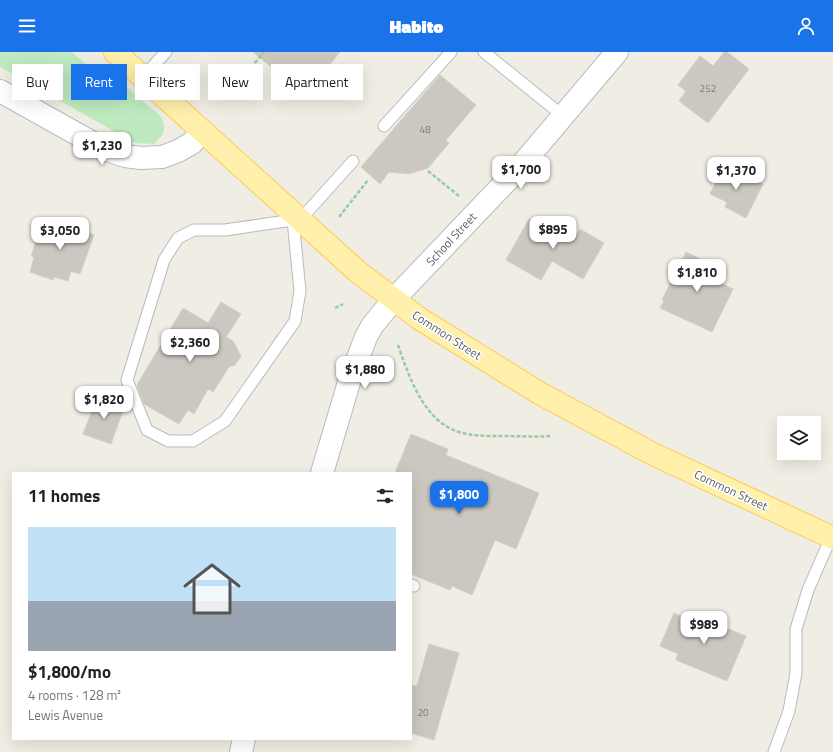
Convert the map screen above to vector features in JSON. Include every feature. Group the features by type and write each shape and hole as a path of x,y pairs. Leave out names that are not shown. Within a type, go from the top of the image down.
{"main road":[{"name":"Common Street","path":"115,52 135,70"},
{"name":"Common Street","path":"168,100 297,220 358,272 420,319 541,394 653,454 832,538"}],"street":[{"name":"School Street","path":"322,472 350,379 366,337 372,326 394,299 519,168 617,52"},
{"path":"0,91 102,148 124,156 141,158 162,157 178,151 192,143 202,131"},
{"path":"241,752 244,740"}],"lane":[{"path":"155,64 166,52"},
{"path":"384,126 451,52"},
{"path":"484,52 563,116"},
{"path":"297,220 300,291 295,321 225,421 193,441 168,441 147,430 127,380 164,260 178,238 194,230 225,230 297,220 353,161"},
{"path":"774,752 789,711 796,673 796,629 808,590 832,538"}],"path":[{"path":"254,64 264,52"},
{"path":"428,171 462,199"},
{"path":"339,217 368,180"},
{"path":"335,308 343,304"},
{"path":"398,345 413,384 423,402 446,426 462,433 532,438 550,436"}],"green space":[{"path":"0,52 72,52 86,64 71,64 71,100 127,100 127,88 135,94 135,100 141,100 161,117 164,132 154,144 135,143 59,100 63,100 63,64 12,64 12,74 0,67"}],"building":[{"path":"253,52 340,52 330,64 271,64 271,67"},
{"path":"724,52 727,52 749,69 708,123 679,101 686,91 678,85 700,56 713,66"},
{"path":"440,75 476,105 446,140 449,143 428,168 409,174 389,172 380,184 361,167"},
{"path":"724,165 763,184 746,218 725,207 727,202 710,194"},
{"path":"44,218 94,235 80,274 71,271 68,281 54,277 53,280 30,272 34,257 31,256"},
{"path":"537,218 574,239 580,229 604,243 583,279 552,261 541,280 506,260 529,219 535,223"},
{"path":"686,252 724,270 719,282 733,289 712,332 660,308 664,301 662,300"},
{"path":"221,302 241,314 226,337 233,341 241,356 235,365 229,367 213,392 208,389 194,414 188,410 179,424 144,404 137,385 183,308 208,323"},
{"path":"98,395 125,405 111,444 83,434"},
{"path":"411,434 448,449 446,455 539,493 516,549 495,540 472,595 452,586 450,590 412,574 412,472 395,472"},
{"path":"674,613 690,620 692,614 746,636 727,681 676,660 678,654 660,646"},
{"path":"429,644 459,653 434,740 412,733 412,685 417,686"}]}
